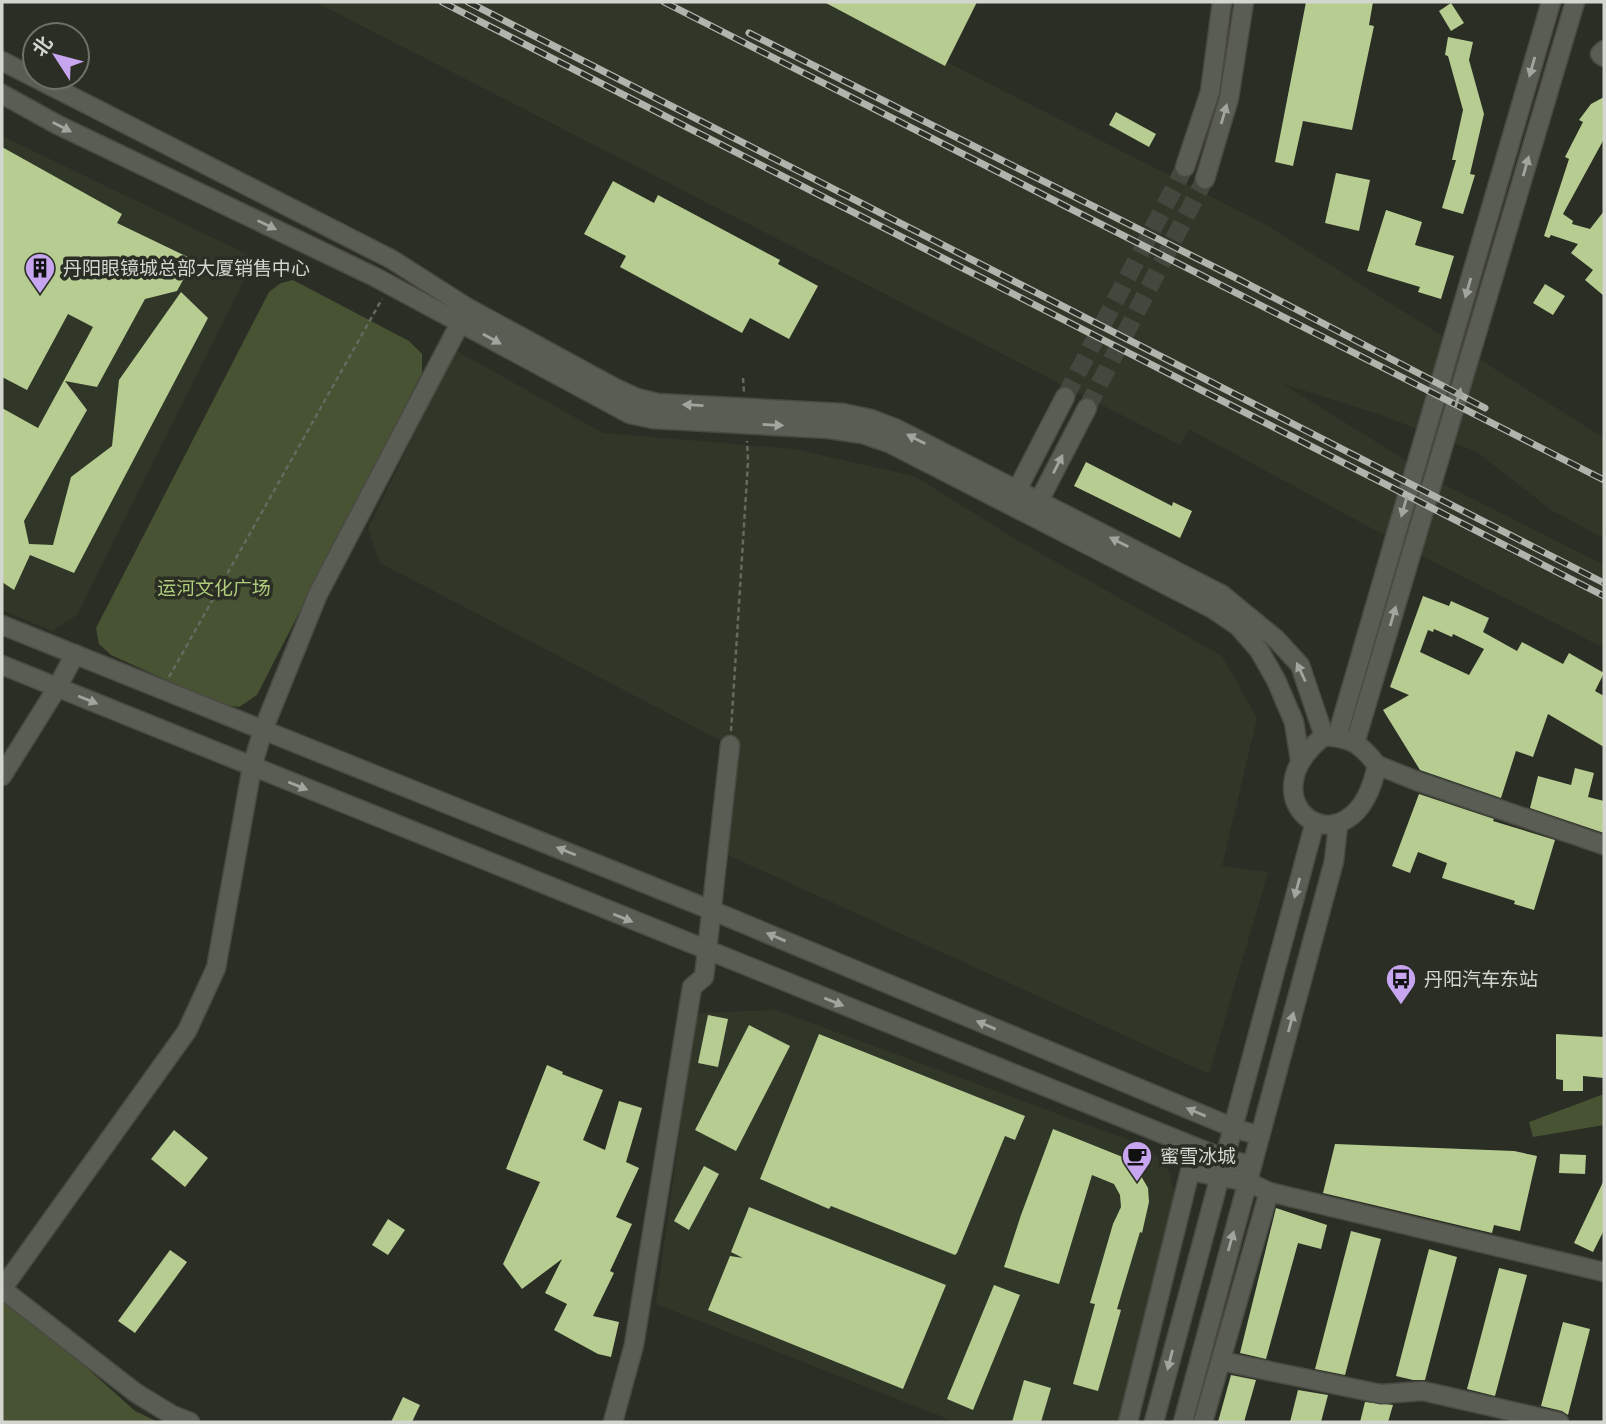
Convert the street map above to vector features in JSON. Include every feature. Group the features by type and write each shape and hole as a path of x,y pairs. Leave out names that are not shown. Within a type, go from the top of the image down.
{"street":[{"path":"1185,167 1210,92 1222,2"},
{"path":"1205,179 1229,98 1244,2"},
{"path":"1330,736 1551,2"},
{"path":"1355,743 1575,2"},
{"path":"1604,50 1600,54 1604,57"},
{"path":"2,61 391,258 465,315 630,414 653,419 843,413 871,419 897,429 1039,501 1221,594 1247,613 1276,639 1300,666 1330,736"},
{"path":"2,94 70,131 391,286 465,315"},
{"path":"190,1422 172,1415 136,1393 2,1289 187,1031 216,968 252,767 263,730 318,594 465,315"},
{"path":"1020,510 1017,490 1065,397"},
{"path":"1020,510 1039,501 1087,408"},
{"path":"746,416 863,434 888,443 1213,609 1237,626 1259,650 1276,680 1294,722 1300,760"},
{"path":"2,625 711,910 1234,1128 1260,1136"},
{"path":"2,776 75,654"},
{"path":"2,665 707,952 1223,1167 1250,1174 1269,1192 1604,1272"},
{"path":"1377,765 1372,789 1355,813 1338,825 1321,825 1315,822 1306,816 1293,800 1292,782 1300,760 1309,748 1330,736 1343,737 1364,748 1377,765 1604,845"},
{"path":"613,1422 634,1345 692,987 704,977 730,745"},
{"path":"1154,1422 1315,822"},
{"path":"1183,1422 1334,861 1338,825"},
{"path":"1128,1422 1190,1171 1223,1167"},
{"path":"1203,1422 1269,1192"},
{"path":"1221,1361 1381,1394 1423,1391 1559,1422"}],"path":[{"path":"167,680 369,319 391,286"},
{"path":"730,745 748,462 743,378"}],"shaded area":[{"path":"315,2 829,2 1265,224 1604,438 1604,538 1551,510 1477,452 1378,414 1283,384 1447,486 1604,565 1604,648 1428,559 1189,429 1180,445"},
{"path":"2,136 255,258 77,615 52,631 2,610"},
{"path":"455,350 603,433 794,449 914,476 1017,540 1222,656 1257,718 1222,866 1268,872 1209,1074 728,855 737,749 380,563 368,529"},
{"path":"776,1010 1148,1147 1169,1171 1175,1196 1118,1422 955,1422 656,1304 696,1013"}],"green space":[{"name":"运河文化广场","path":"293,280 409,341 422,354 422,373 257,695 239,707 219,704 111,655 99,644 96,628 269,292 281,283"},
{"path":"1604,1094 1604,1125 1533,1137 1529,1122"},
{"path":"2,1292 135,1411 158,1422 2,1422"}],"building":[{"path":"824,2 977,2 945,66"},
{"path":"1306,2 1373,2 1369,25 1374,26 1352,130 1303,121 1293,166 1275,162"},
{"path":"1451,3 1464,23 1451,31 1439,11"},
{"path":"1448,37 1473,42 1469,60 1484,114 1470,174 1475,175 1463,214 1442,208 1456,160 1452,160 1463,110 1448,56 1445,55"},
{"path":"1604,97 1604,139 1563,214 1573,221 1572,224 1590,229 1604,211 1604,296 1585,280 1593,270 1571,253 1578,244 1551,235 1549,238 1544,236 1569,159 1565,157 1583,122 1579,120 1591,104"},
{"path":"1116,112 1156,134 1149,147 1109,125"},
{"path":"2,147 122,214 117,223 194,260 177,291 145,299 97,387 65,381 87,410 24,521 29,544 53,545 71,477 112,446 119,380 181,292 208,318 74,573 30,555 14,590 2,582 2,408 38,428 93,327 68,314 27,390 2,377"},
{"path":"1336,173 1370,180 1359,231 1325,223"},
{"path":"613,181 654,203 658,195 780,260 778,264 818,286 789,339 750,318 742,333 620,267 626,256 584,234"},
{"path":"1386,210 1422,222 1415,245 1454,256 1441,299 1418,292 1420,287 1367,271"},
{"path":"1545,284 1565,296 1553,315 1533,303"},
{"path":"1086,462 1172,506 1173,502 1192,511 1180,538 1074,486"},
{"path":"1423,596 1449,606 1451,601 1489,618 1483,632 1517,651 1522,642 1563,664 1569,653 1604,673 1595,691 1604,696 1604,747 1548,714 1533,757 1516,751 1501,798 1420,770 1383,710 1409,695 1390,687","holes":["1434,629 1452,637 1453,634 1484,649 1469,675 1420,652 1428,630 1433,632"]},
{"path":"1575,768 1594,773 1588,797 1604,801 1604,833 1530,808 1538,776 1571,785"},
{"path":"1419,794 1555,840 1534,910 1514,904 1515,901 1442,878 1447,863 1418,852 1410,873 1392,866"},
{"path":"708,1015 728,1019 718,1067 698,1063"},
{"path":"749,1025 790,1046 736,1151 695,1130"},
{"path":"819,1034 1025,1116 1015,1140 1005,1136 955,1255 831,1206 829,1209 760,1179"},
{"path":"1556,1034 1604,1037 1604,1078 1583,1076 1583,1091 1563,1091 1563,1080 1556,1079"},
{"path":"547,1065 563,1072 562,1074 603,1090 583,1140 605,1150 619,1101 642,1108 626,1162 639,1168 616,1217 632,1224 610,1271 614,1273 593,1316 619,1322 611,1357 598,1354 554,1330 567,1304 545,1293 562,1259 522,1289 503,1264 540,1182 506,1169"},
{"path":"1053,1129 1125,1158 1137,1169 1148,1188 1149,1202 1142,1233 1140,1232 1117,1309 1121,1310 1098,1391 1073,1384 1095,1304 1090,1303 1113,1224 1121,1207 1120,1195 1114,1184 1092,1175 1059,1284 1004,1267"},
{"path":"174,1130 208,1158 185,1187 151,1159"},
{"path":"1335,1144 1514,1151 1537,1156 1520,1231 1494,1225 1492,1233 1323,1193"},
{"path":"1560,1154 1586,1155 1585,1174 1559,1173"},
{"path":"704,1166 719,1174 689,1230 674,1221"},
{"path":"1604,1180 1604,1230 1593,1252 1574,1243"},
{"path":"749,1207 946,1285 903,1389 708,1310 730,1256 743,1258 731,1252"},
{"path":"1276,1208 1327,1225 1321,1249 1298,1243 1266,1359 1240,1353"},
{"path":"388,1219 405,1230 388,1255 372,1245"},
{"path":"1351,1231 1381,1239 1345,1375 1315,1369"},
{"path":"1429,1249 1457,1257 1425,1380 1413,1380 1396,1376"},
{"path":"170,1250 187,1262 135,1333 118,1321"},
{"path":"1499,1268 1527,1275 1495,1396 1467,1389"},
{"path":"994,1285 1020,1295 973,1410 947,1399"},
{"path":"1563,1322 1590,1329 1568,1415 1541,1406"},
{"path":"1231,1375 1256,1380 1244,1422 1218,1422"},
{"path":"1024,1380 1051,1388 1041,1422 1012,1422"},
{"path":"1298,1390 1328,1395 1321,1422 1290,1422"},
{"path":"403,1397 420,1405 412,1422 391,1422"},
{"path":"1365,1402 1393,1405 1388,1422 1360,1422"}],"tunnel":[{"path":"1065,397 1185,167"},
{"path":"1087,408 1205,179"}],"railway":[{"path":"442,2 1604,596"},
{"path":"468,2 1604,583"},
{"path":"664,2 1604,480"},
{"path":"749,33 1240,280 1485,408"}],"place":[{"name":"丹阳眼镜城总部大厦销售中心","path":"40,295"},
{"name":"丹阳汽车东站","path":"1401,1006"},
{"name":"蜜雪冰城","path":"1137,1183"}]}
